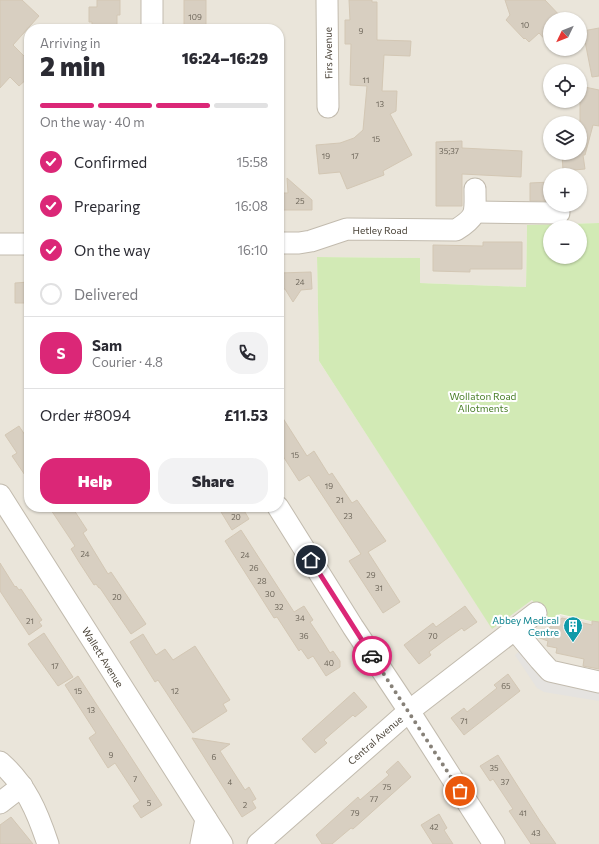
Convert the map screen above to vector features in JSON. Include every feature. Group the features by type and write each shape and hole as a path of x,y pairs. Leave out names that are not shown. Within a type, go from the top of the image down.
{"street":[{"path":"152,0 152,24"},
{"name":"Firs Avenue","path":"327,0 328,107"},
{"path":"475,189 475,212 543,212"},
{"name":"Hetley Road","path":"284,243 311,241 347,229 456,230 470,219 475,212"},
{"path":"0,244 24,244"},
{"name":"Wallett Avenue","path":"0,495 222,844"},
{"path":"281,512 353,627 494,844"},
{"name":"Central Avenue","path":"258,844 409,711 536,613"},
{"path":"515,630 550,671 599,682"},
{"path":"0,762 22,786 35,808 48,844"},
{"path":"0,803 22,786"},
{"path":"201,844 206,818"}],"shaded area":[{"path":"0,0 599,0 599,223 587,223 587,220 543,220 543,225 527,225 526,287 420,283 420,258 317,257 319,361 492,628 532,600 539,611 599,623 599,844 0,844"},
{"path":"527,645 551,661 599,672 599,701 544,692 537,688 515,655"}],"green space":[{"name":"Wollaton Road Allotments","path":"587,223 599,223 599,623 560,614 549,623 532,600 492,629 319,361 317,257 420,258 420,283 526,287 527,225 543,225 543,264 587,264"}],"building":[{"path":"0,0 22,0 39,16 32,24 24,24 24,33 13,45 24,56 24,82 19,86 10,77 0,88"},
{"path":"97,0 120,0 120,15 117,15 117,24 92,24 92,22 89,22 89,7 97,7"},
{"path":"184,0 206,0 206,24 184,24"},
{"path":"349,0 372,0 372,2 377,2 377,40 411,41 410,56 384,55 382,91 397,91 396,111 390,114 412,155 383,171 384,175 347,189 340,172 319,174 316,145 340,143 354,138 363,130 367,86 350,85 351,44 345,44 345,20 350,20"},
{"path":"505,0 545,0 556,12 543,12 543,37 539,33 529,42 525,38 524,39 506,20 510,15"},
{"path":"599,28 599,76 592,77 587,51 587,30"},
{"path":"587,87 599,90 599,126 593,125 587,148 587,116 580,116 580,108 587,108"},
{"path":"462,141 462,148 522,151 521,177 462,174 462,206 436,206 436,142"},
{"path":"562,160 584,160 585,168 563,168"},
{"path":"287,178 312,200 312,210 284,210 284,193 288,193"},
{"path":"543,182 543,201 530,201 530,183"},
{"path":"483,242 522,242 522,269 470,269 470,272 433,271 433,245 483,246"},
{"path":"311,272 312,289 301,290 293,302 284,289 284,273"},
{"path":"24,282 24,303 15,303 15,283"},
{"path":"284,420 307,456 314,451 329,475 332,473 352,503 357,500 386,541 368,552 400,602 383,613 349,561 361,554 309,475 299,481 284,458"},
{"path":"19,426 24,434 24,474 12,456 17,453 5,435"},
{"path":"52,512 75,512 87,530 83,533 108,574 111,572 146,624 131,634 100,588 96,584 94,585 79,562 71,549 75,546"},
{"path":"221,512 245,512 249,519 232,530"},
{"path":"241,530 294,612 304,606 313,620 310,622 330,653 333,651 340,661 340,667 326,676 313,656 308,659 301,649 299,651 277,617 274,618 225,541"},
{"path":"0,563 15,587 16,586 19,590 21,589 42,620 39,622 42,626 29,635 0,591"},
{"path":"465,606 477,622 464,631 462,628 445,640 429,652 431,655 419,664 404,645 433,623 436,627"},
{"name":"Abbey Medical Centre","path":"562,618 592,625 592,621 599,622 599,669 583,666 584,659 556,653 557,648 547,646 548,641 537,637"},
{"path":"44,633 73,677 58,686 28,644"},
{"path":"143,634 156,655 165,649 173,660 195,646 230,700 223,704 227,711 193,733 158,680 155,682 130,642"},
{"path":"508,674 520,691 464,735 451,718 464,708 467,712 497,688 494,685"},
{"path":"78,676 162,805 141,818 133,806 140,801 115,763 108,768 89,738 96,733 65,685"},
{"path":"354,692 367,707 355,717 353,715 324,740 327,743 315,753 302,739"},
{"path":"192,738 230,744 220,751 245,790 249,787 256,799 252,801 256,808 242,817"},
{"path":"498,755 556,844 531,844 509,811 513,809 493,779 490,781 480,766"},
{"path":"398,761 411,777 353,829 351,828 332,844 322,844 316,835 358,797 360,800 389,775 386,772"},
{"path":"439,814 447,828 444,830 453,844 433,844 421,825"},
{"path":"11,817 33,844 0,844 0,825"}],"way so far":[{"path":"372,656 460,791"}],"place":[{"name":"Abbey Medical Centre","path":"573,643"}],"route":[{"path":"311,560 372,656"}]}
